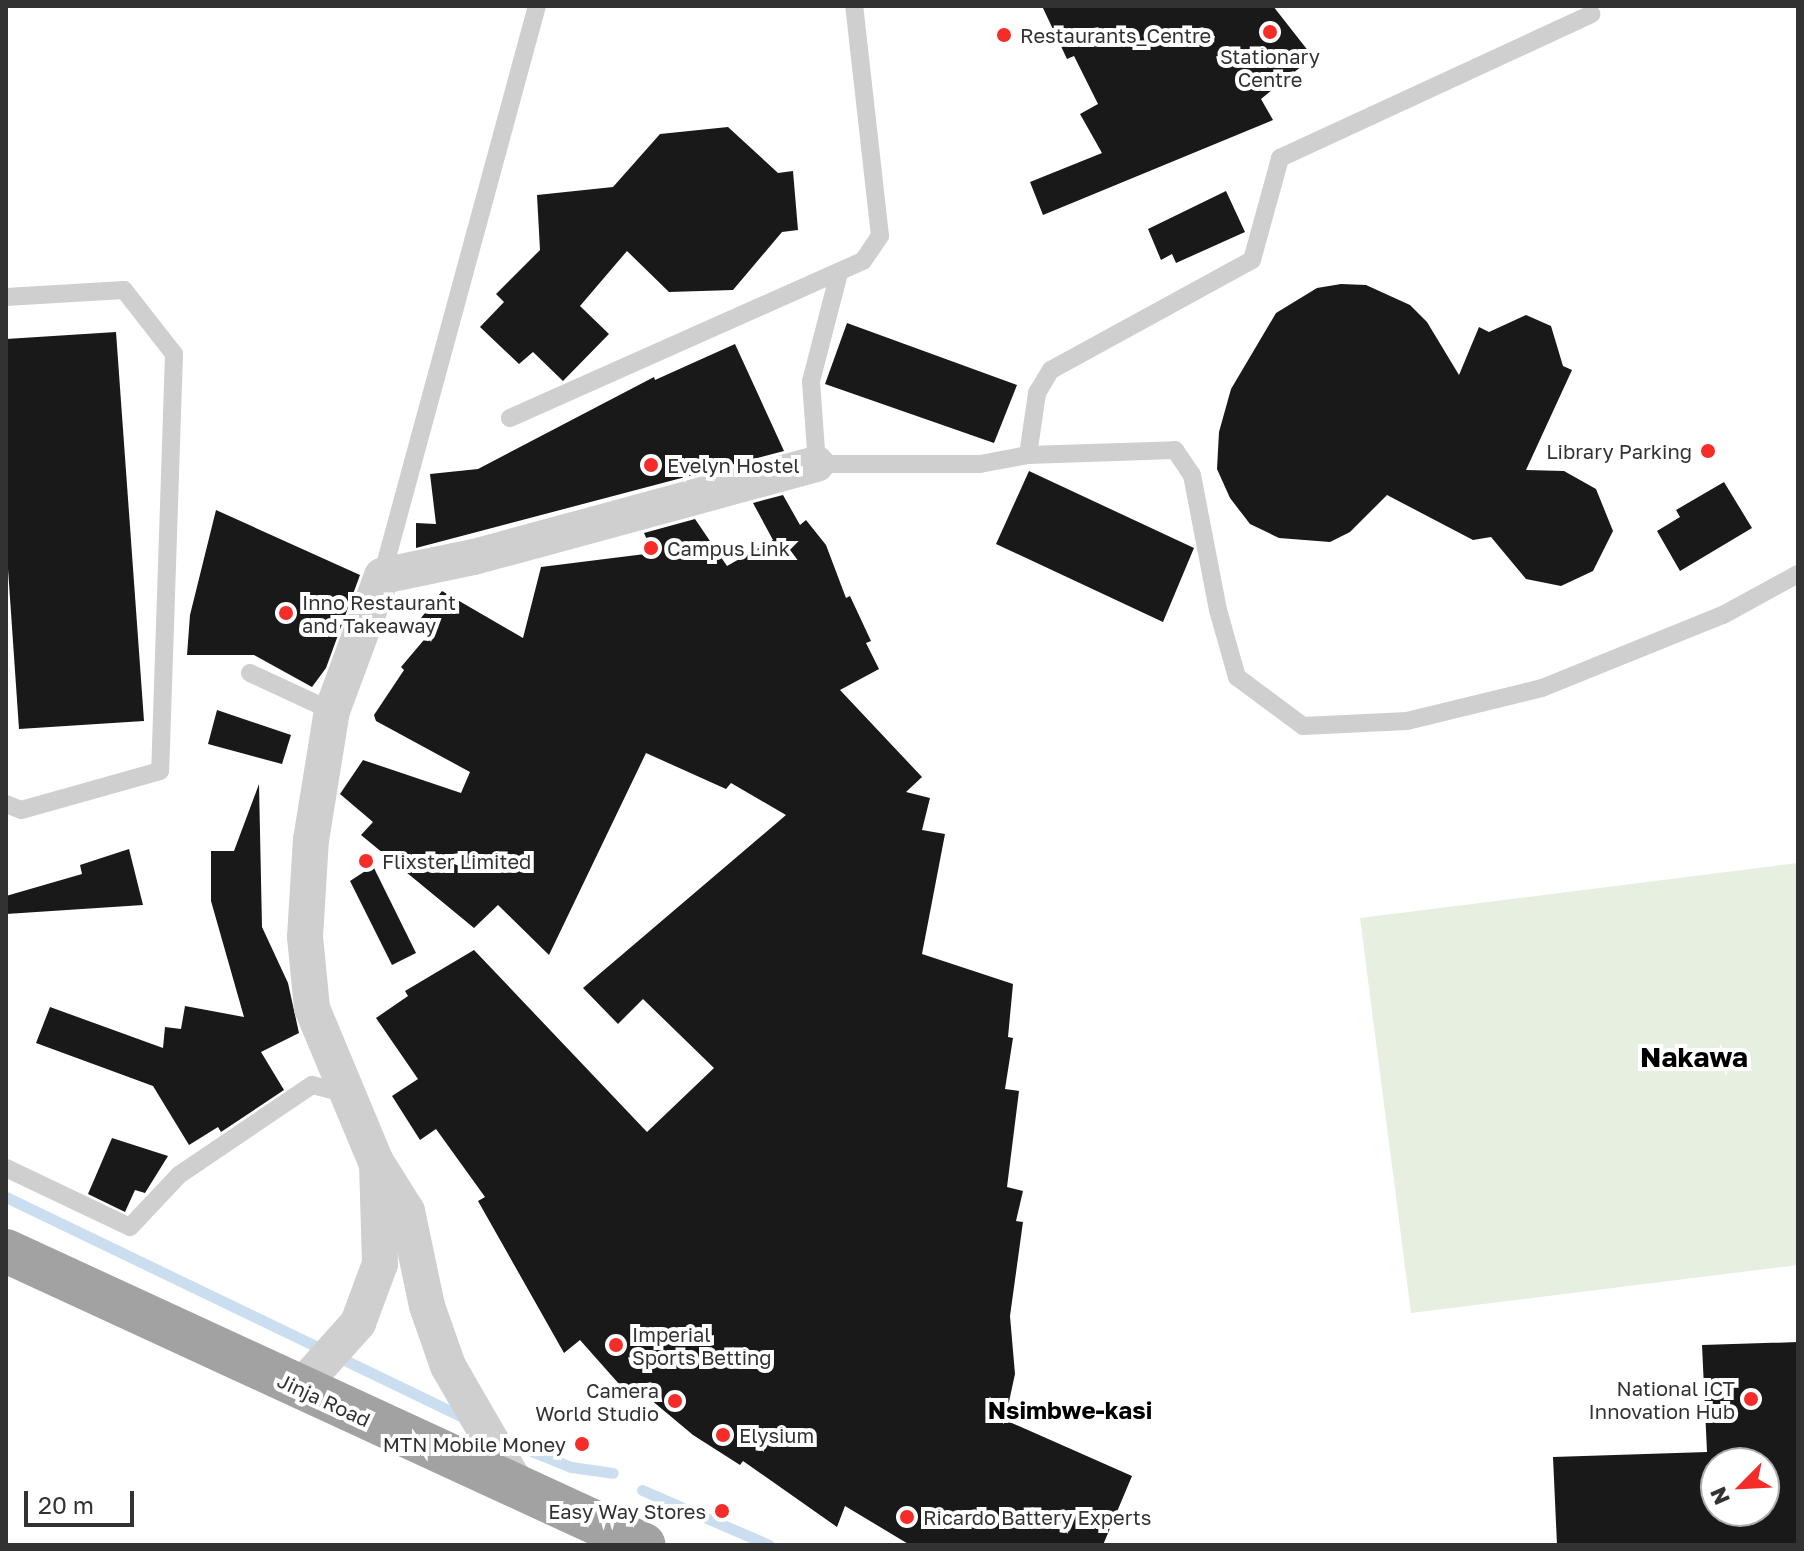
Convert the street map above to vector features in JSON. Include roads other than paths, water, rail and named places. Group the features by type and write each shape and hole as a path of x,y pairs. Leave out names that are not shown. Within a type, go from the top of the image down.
{"highway":[{"name":"Jinja Road","path":"6,1251 299,1389 644,1545"}],"street":[{"path":"519,1489 448,1366 427,1306 407,1211 376,1162 312,1008 306,974 314,801 332,711 382,576 474,557 817,464"},
{"path":"299,1389 358,1323 380,1264 376,1162"}],"lane":[{"path":"382,576 537,6"},
{"path":"510,418 863,261 880,236 854,6"},
{"path":"1028,455 1037,393 1051,370 1252,260 1280,158 1591,14"},
{"path":"839,273 811,381 817,464 980,464 1028,455 1175,450 1192,475 1218,610 1237,677 1303,726 1407,721 1542,688 1723,615 1798,574"},
{"path":"6,297 124,290 174,354 160,771 21,810 6,804"},
{"path":"250,673 332,711"},
{"path":"6,1168 130,1227 179,1175 312,1085 345,1093"}],"waterway":[{"path":"6,1197 463,1417"},
{"path":"502,1439 571,1467 613,1473"},
{"path":"642,1490 769,1545"}],"place":[{"name":"Stationary Centre","path":"1270,32"},
{"name":"Restaurants_Centre","path":"1004,35"},
{"name":"Library Parking","path":"1708,451"},
{"name":"Evelyn Hostel","path":"651,465"},
{"name":"Campus Link","path":"651,548"},
{"name":"Inno Restaurant and Takeaway","path":"286,613"},
{"name":"Flixster Limited","path":"366,861"},
{"name":"Imperial Sports Betting","path":"616,1345"},
{"name":"National ICT Innovation Hub","path":"1751,1399"},
{"name":"Camera World Studio","path":"675,1401"},
{"name":"Elysium","path":"723,1435"},
{"name":"MTN Mobile Money","path":"582,1444"},
{"name":"Easy Way Stores","path":"722,1511"},
{"name":"Ricardo Battery Experts","path":"907,1517"}],"district":[{"name":"Nakawa","path":"1694,1057"},
{"name":"Nsimbwe-kasi","path":"1070,1410"}]}
